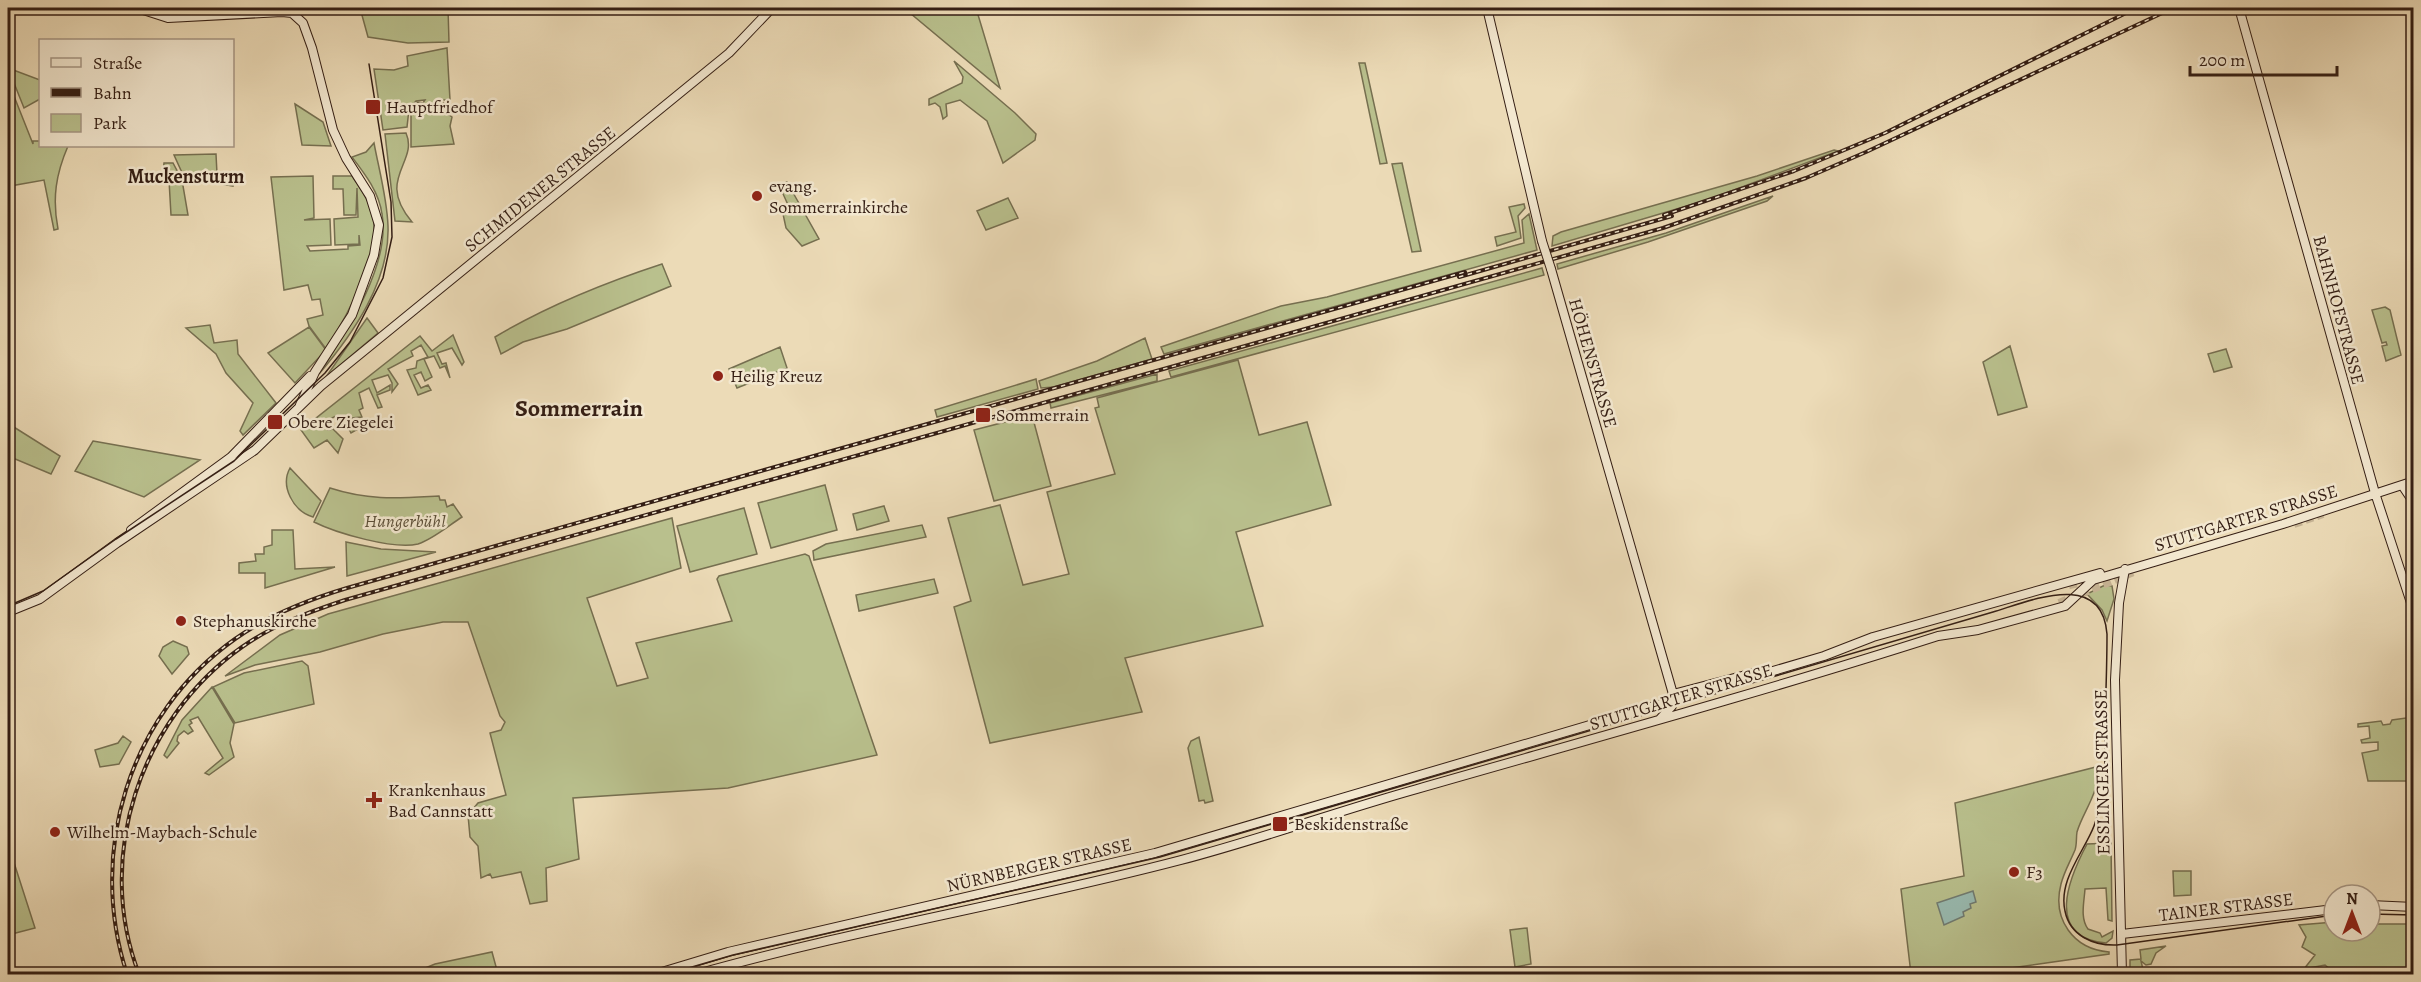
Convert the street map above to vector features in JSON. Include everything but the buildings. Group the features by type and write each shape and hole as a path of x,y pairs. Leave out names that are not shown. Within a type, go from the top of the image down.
{"main road":[{"path":"137,8 168,18 282,12 292,13 303,23 312,48 333,130 346,158 370,196 379,225 374,255 352,315 315,372 306,391"},
{"name":"SCHMIDENER STRASSE","path":"8,612 40,599 117,543 253,452 320,387 729,53 772,8"},
{"name":"HÖHENSTRASSE","path":"1487,8 1542,240 1673,697"},
{"name":"BAHNHOFSTRASSE","path":"2240,11 2375,493 2414,612"},
{"path":"294,394 315,372"},
{"name":"SCHMIDENER STRASSE","path":"117,543 149,514 231,456 294,394 320,387"},
{"name":"SCHMIDENER STRASSE","path":"297,409 306,391"},
{"name":"STUTTGARTER STRASSE","path":"1426,774 1673,697 1788,667 1873,637 2068,581 2125,569 2283,524 2414,481"},
{"path":"2402,484 2414,503"},
{"name":"STUTTGARTER STRASSE","path":"1238,843 1362,804 1691,711 1938,636 1978,630 2065,606 2088,584 2125,569"},
{"name":"ESSLINGER STRASSE","path":"2122,975 2115,680 2121,589 2125,569"},
{"path":"2078,593 2079,578"},
{"path":"2102,578 2114,580 2121,589"},
{"path":"2068,581 2078,593"},
{"path":"1934,620 2058,587"},
{"path":"1938,636 2059,603"},
{"path":"1659,720 1669,710 1673,697 1691,711"},
{"name":"NÜRNBERGER STRASSE","path":"655,975 728,952 1023,885 1205,839 1426,774"},
{"path":"1215,850 1215,841 1224,833"},
{"path":"1196,855 1205,847 1205,839"},
{"name":"NÜRNBERGER STRASSE","path":"697,975 775,953 1196,855 1238,843"},
{"path":"2382,906 2414,907"},
{"name":"TAINER STRASSE","path":"2122,934 2322,910"}],"green space":[{"name":"Hauptfriedhof","path":"360,8 448,8 449,42 408,43 368,37"},
{"path":"904,8 976,8 1000,88"},
{"path":"447,48 450,100 440,100 445,104 443,111 452,117 450,126 454,144 411,147 411,110 417,102 423,103 425,100 416,101 409,109 407,127 383,130 374,69 394,70 408,66 407,56"},
{"path":"954,61 1036,134 1035,140 1003,163 987,121 960,100 946,104 947,116 943,119 940,107 935,103 929,105 929,99 962,83 963,77"},
{"path":"1359,63 1365,63 1387,163 1380,164"},
{"path":"8,68 39,80 39,100 24,108"},
{"path":"8,81 33,144 33,141 39,141 39,147 68,147 56,186 55,207 58,229 54,230 44,180 10,186"},
{"path":"295,104 323,122 331,146 302,145"},
{"path":"406,133 407,153 397,182 397,194 412,222 395,221 385,134"},
{"path":"374,143 388,226 383,267 367,306 344,342 319,374 364,297 380,255 383,234 378,198 352,157 366,152"},
{"path":"1834,150 1838,151 1707,200 1552,246 1553,236 1561,232 1757,176"},
{"path":"216,154 217,174 234,175 233,186 184,177 174,155"},
{"path":"164,163 173,163 182,180 188,215 171,215 169,180 163,173"},
{"path":"1402,163 1421,251 1412,252 1392,164"},
{"path":"313,176 314,218 304,220 330,219 331,245 307,246 310,251 348,249 348,246 360,245 359,235 359,244 335,245 334,219 358,217 357,188 356,215 344,215 343,189 333,189 333,176 352,176 370,207 374,228 368,264 361,283 344,320 326,349 309,326 307,319 323,315 320,299 312,300 308,285 284,290 271,177"},
{"path":"787,182 819,239 802,246 786,228 783,214 789,207 779,185"},
{"path":"1773,196 1767,201 1648,242 1558,269 1557,264 1666,233"},
{"path":"1008,198 1018,218 986,230 977,211"},
{"path":"1524,204 1525,208 1518,216 1521,238 1497,246 1495,237 1516,232 1509,207"},
{"path":"1529,214 1537,250 1164,354 1161,347 1281,306 1327,297 1524,243 1522,220"},
{"path":"662,264 671,286 567,329 523,342 501,354 495,337 576,296"},
{"path":"1542,268 1544,275 1171,377 1169,371"},
{"path":"2385,307 2390,310 2401,355 2386,361 2382,346 2387,345 2386,342 2382,343 2372,310"},
{"path":"367,318 378,333 326,377"},
{"path":"210,325 214,343 237,340 238,354 276,403 243,435 240,431 253,403 226,373 216,354 186,328"},
{"path":"309,327 326,350 295,383 268,353"},
{"path":"453,335 464,362 462,365 452,348 437,353 442,364 446,363 450,378 445,366 440,368 434,356 424,359 432,377 425,381 421,372 414,375 421,388 428,385 431,390 418,395 407,370 416,368 417,361 428,357 421,345 411,351 413,356 388,369 398,384 392,392 392,383 388,375 372,380 377,393 390,385 390,390 377,395 382,407 378,408 369,388 359,393 363,408 359,410 362,417 352,418 358,429 351,433 347,425 344,425 336,416 324,422 328,430 333,429 343,439 338,453 327,440 314,448 301,430 420,336 432,351"},
{"path":"1145,338 1152,359 1054,387 1041,388 1039,381 1097,361"},
{"path":"2010,346 2027,407 1998,415 1983,362"},
{"path":"780,347 787,368 737,388 729,369"},
{"path":"2226,349 2232,367 2214,372 2208,354"},
{"path":"1238,360 1259,435 1307,422 1331,505 1236,532 1263,626 1125,658 1142,712 990,743 954,607 971,601 948,518 1000,505 1023,585 1069,574 1047,492 1115,474 1095,408 1099,407 1097,398"},
{"path":"1157,374 1157,381 1051,408 1050,403"},
{"path":"1036,379 1038,389 937,417 935,410"},
{"path":"1032,415 1051,486 994,501 974,430"},
{"path":"9,424 60,456 51,474 8,456"},
{"path":"93,441 200,460 144,497 75,471"},
{"path":"290,468 321,501 313,517 294,504 290,497 287,475"},
{"path":"825,485 837,530 771,548 758,503"},
{"name":"Hungerbühl","path":"330,488 372,497 439,496 440,500 445,500 447,507 453,504 462,517 435,536 418,544 380,543 336,531 314,522"},
{"path":"884,506 889,521 857,530 853,514"},
{"path":"744,508 757,554 690,572 677,526"},
{"path":"672,518 681,568 587,598 617,686 648,678 636,643 732,621 717,579 719,576 805,554 809,556 877,755 728,788 573,798 579,859 546,868 547,901 530,904 521,872 492,878 490,874 481,878 478,846 470,837 468,815 478,803 506,795 490,733 501,730 505,722 500,716 468,622 443,622 383,634 320,652 255,665 225,676 280,635 328,614"},
{"path":"922,525 926,537 814,560 813,551 826,544"},
{"path":"272,530 293,530 295,569 335,567 265,588 265,573 239,573 239,563 256,561 255,554 264,554 264,547 272,545"},
{"path":"346,542 381,549 436,552 347,576"},
{"path":"934,579 938,593 859,611 856,595"},
{"path":"2105,585 2112,586 2114,599 2107,621 2102,610 2087,594"},
{"path":"173,641 187,647 189,654 172,674 159,656 163,647"},
{"path":"302,661 308,666 314,704 235,723 213,687 244,673"},
{"path":"212,687 234,724 230,743 234,757 209,775 205,773 223,758 198,717 190,720 192,723 189,725 193,731 188,734 184,731 178,736 179,743 167,758 164,755 182,720"},
{"path":"2413,717 2412,781 2368,781 2362,753 2378,750 2378,742 2362,743 2361,740 2370,738 2369,726 2358,727 2358,724 2381,721 2383,725 2390,724 2392,720"},
{"path":"123,736 131,742 119,764 100,767 95,750 118,743"},
{"path":"1199,737 1213,801 1205,803 1204,800 1199,801 1188,748 1191,741"},
{"name":"F3","path":"2096,767 2094,792 2077,832 2075,850 2065,871 2059,897 2063,920 2068,930 2085,945 2109,952 2109,954 1968,974 1911,974 1901,889 1964,876 1955,803"},
{"path":"2111,843 2112,921 2108,920 2106,888 2085,889 2083,910 2088,929 2100,933 2102,937 2113,931 2112,938 2106,943 2087,938 2074,930 2068,918 2066,904 2074,873 2087,844"},
{"path":"8,848 35,928 8,935"},
{"path":"2173,871 2191,871 2191,895 2174,896"},
{"path":"2322,923 2322,943 2382,943 2382,924 2413,924 2413,974 2329,974 2330,969 2325,965 2304,969 2315,955 2302,947 2306,937 2299,925"},
{"path":"1527,928 1531,964 1515,967 1510,930"},
{"path":"2166,946 2156,953 2151,964 2146,965 2141,961 2144,974 2130,974 2130,960 2141,959 2140,950"},
{"path":"492,952 498,974 419,974 418,971 435,964"}],"water":[{"path":"1973,891 1976,902 1970,904 1971,908 1963,912 1964,916 1944,925 1937,903"}],"tunnel":[{"path":"2294,524 2323,514"},
{"path":"2059,603 2136,571"},
{"path":"2069,585 2095,580"}],"tram line":[{"path":"8,606 43,591 116,539 234,461 325,373 350,342 383,278 392,237 391,202 369,64"},
{"path":"668,974 733,955 1160,857 2026,602 2062,594 2078,596 2092,602 2102,614 2107,634 2103,787 2094,826 2068,877 2065,888 2065,911 2072,927 2084,938 2100,944 2117,945 2322,917"},
{"path":"2382,914 2414,915"}],"railway":[{"path":"1664,215 1794,171 1885,133 2136,8"},
{"path":"139,974 126,929 122,884 125,838 135,794 153,751 177,712 206,677 242,647 279,626 345,600 1663,228 1806,178 2173,8"},
{"path":"1459,277 1672,216"},
{"path":"127,974 116,928 112,881 116,834 126,789 144,746 168,706 198,670 235,639 275,615 347,588 1465,272"}],"place":[{"name":"Hauptfriedhof","path":"373,107"},
{"name":"evang. Sommerrainkirche","path":"757,196"},
{"name":"Heilig Kreuz","path":"718,376"},
{"name":"Sommerrain","path":"983,415"},
{"name":"Obere Ziegelei","path":"275,422"},
{"name":"Stephanuskirche","path":"181,621"},
{"name":"Krankenhaus Bad Cannstatt","path":"374,800"},
{"name":"Beskidenstraße","path":"1280,824"},
{"name":"Wilhelm-Maybach-Schule","path":"55,832"},
{"name":"F3","path":"2014,872"}],"district":[{"name":"Muckensturm","path":"186,176"},
{"name":"Sommerrain","path":"579,408"}]}
